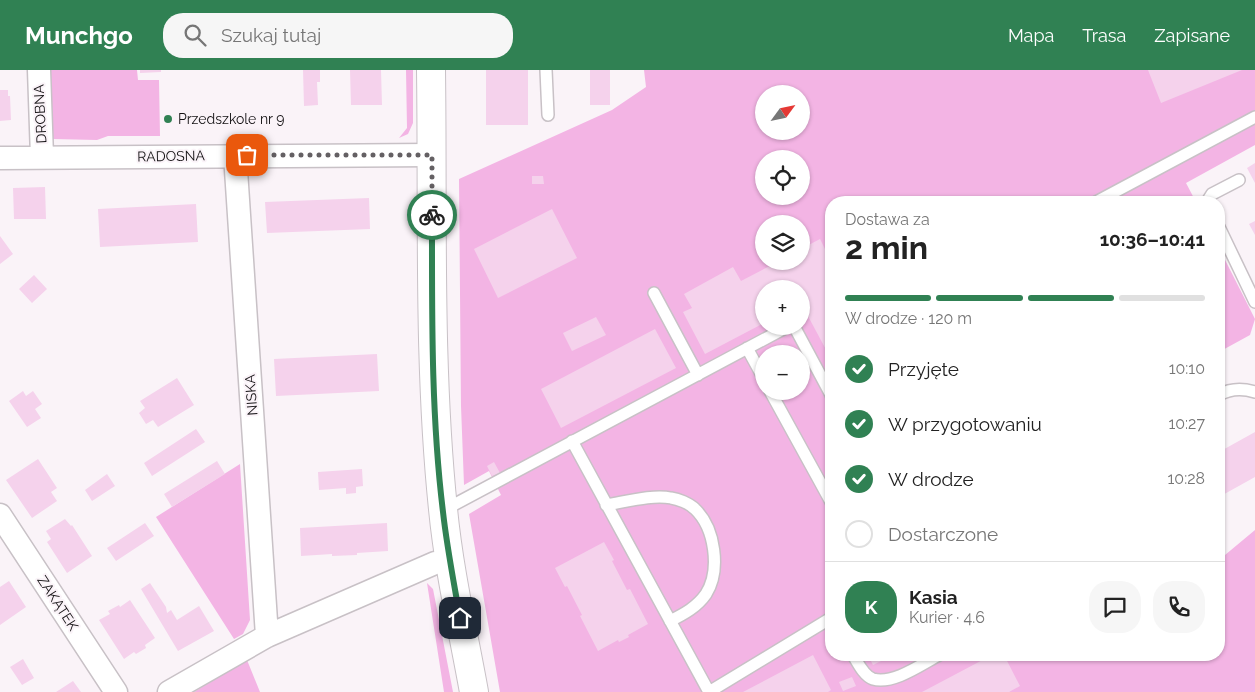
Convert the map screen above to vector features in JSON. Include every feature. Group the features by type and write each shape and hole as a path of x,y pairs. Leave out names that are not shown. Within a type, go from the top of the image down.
{"main road":[{"path":"431,70 435,411 443,510 450,562 474,692"}],"street":[{"name":"DROBNA","path":"39,70 42,157"},
{"name":"NISKA","path":"235,155 267,636"},
{"name":"RADOSNA","path":"0,158 432,155"},
{"name":"ZAKĄTEK","path":"0,515 116,692"},
{"path":"169,692 267,636 435,564"}],"lane":[{"path":"546,70 548,115"},
{"path":"1107,196 1255,117"},
{"path":"1211,196 1239,180"},
{"path":"1225,240 1255,302"},
{"path":"654,293 698,374"},
{"path":"443,510 772,335"},
{"path":"799,335 825,385"},
{"path":"747,348 755,363"},
{"path":"1225,392 1244,388 1255,392"},
{"path":"775,400 825,491"},
{"path":"572,442 709,692 825,623"},
{"path":"606,505 669,497 694,507 703,518 713,547 714,565 711,583 706,594 693,609 670,621"},
{"path":"856,661 864,673 873,679 887,680 928,661"}],"shaded area":[{"path":"50,70 137,70 138,80 159,80 160,136 108,136 97,140 53,139"},
{"path":"406,70 413,70 413,123 408,134 399,138 407,128"},
{"path":"644,70 1255,70 1255,145 1186,183 1193,196 825,196 825,661 1225,661 1225,555 1255,530 1255,692 500,692 469,514 501,495 489,471 464,485 461,406 459,179 612,110 646,87"},
{"path":"1225,260 1255,319 1250,335 1225,349"},
{"path":"240,464 250,620 243,634 234,639 156,517"},
{"path":"427,583 433,589 453,692 444,692"},
{"path":"247,660 260,692 194,692"}],"building":[{"path":"140,70 161,70 161,72 140,73"},
{"path":"303,70 320,70 320,82 317,82 318,105 304,106"},
{"path":"350,70 381,70 382,105 351,105"},
{"path":"486,70 528,70 528,125 486,125"},
{"path":"590,70 610,70 610,105 590,105"},
{"path":"1148,70 1242,70 1161,103"},
{"path":"0,90 8,90 11,120 0,121"},
{"path":"1255,163 1255,183 1247,168"},
{"path":"532,176 543,176 544,184 532,184"},
{"path":"45,187 46,219 14,219 13,188"},
{"path":"369,198 370,229 267,233 265,202"},
{"path":"196,204 198,242 100,247 98,209"},
{"path":"552,209 577,258 498,298 474,249"},
{"path":"1255,221 1255,235 1249,224"},
{"path":"0,236 13,254 0,264"},
{"path":"820,239 825,249 825,348 810,320 810,280 755,280 755,328 705,354 683,312 692,308 684,294 733,267 741,281 762,270 810,270 810,244"},
{"path":"34,275 47,289 32,303 19,289"},
{"path":"596,317 606,335 572,351 563,333"},
{"path":"655,329 676,368 561,428 541,389"},
{"path":"377,354 379,391 276,396 274,359"},
{"path":"177,378 194,405 158,427 153,420 146,424 139,413 145,408 140,401"},
{"path":"23,391 26,396 33,391 42,404 35,409 41,418 27,427 9,401"},
{"path":"196,429 205,442 152,476 144,463"},
{"path":"1255,432 1255,477 1225,494 1225,449"},
{"path":"38,459 57,488 51,492 57,501 32,518 6,480"},
{"path":"217,461 225,474 172,507 164,494"},
{"path":"494,462 500,473 492,476 487,466"},
{"path":"362,469 363,486 356,487 356,493 346,494 346,488 319,490 318,472"},
{"path":"107,474 115,486 92,501 85,490"},
{"path":"65,519 72,525 92,556 67,573 47,542 51,539 46,531"},
{"path":"145,523 154,536 116,561 107,548"},
{"path":"387,523 388,551 357,553 357,555 301,556 300,528"},
{"path":"604,542 627,590 630,589 648,624 628,635 629,637 619,642 618,640 598,651 567,586 565,587 555,568"},
{"path":"9,581 26,607 0,625 0,587"},
{"path":"150,583 166,607 167,613 171,610 177,620 199,606 214,631 178,651 141,589"},
{"path":"130,600 155,638 145,645 146,648 136,654 134,652 124,659 99,620 110,614 108,611 119,605 120,607"},
{"path":"813,655 831,690 828,692 743,692"},
{"path":"23,659 34,678 22,685 10,667"},
{"path":"871,661 881,661 873,665"},
{"path":"981,661 1007,661 1020,686 1009,692 922,692"},
{"path":"852,677 856,686 843,691 839,682"},
{"path":"73,681 81,692 56,692"}],"way so far":[{"path":"247,155 432,155 432,215"}],"place":[{"name":"Przedszkole nr 9","path":"168,119"}],"route":[{"path":"432,215 435,411 443,510 460,618"}]}
